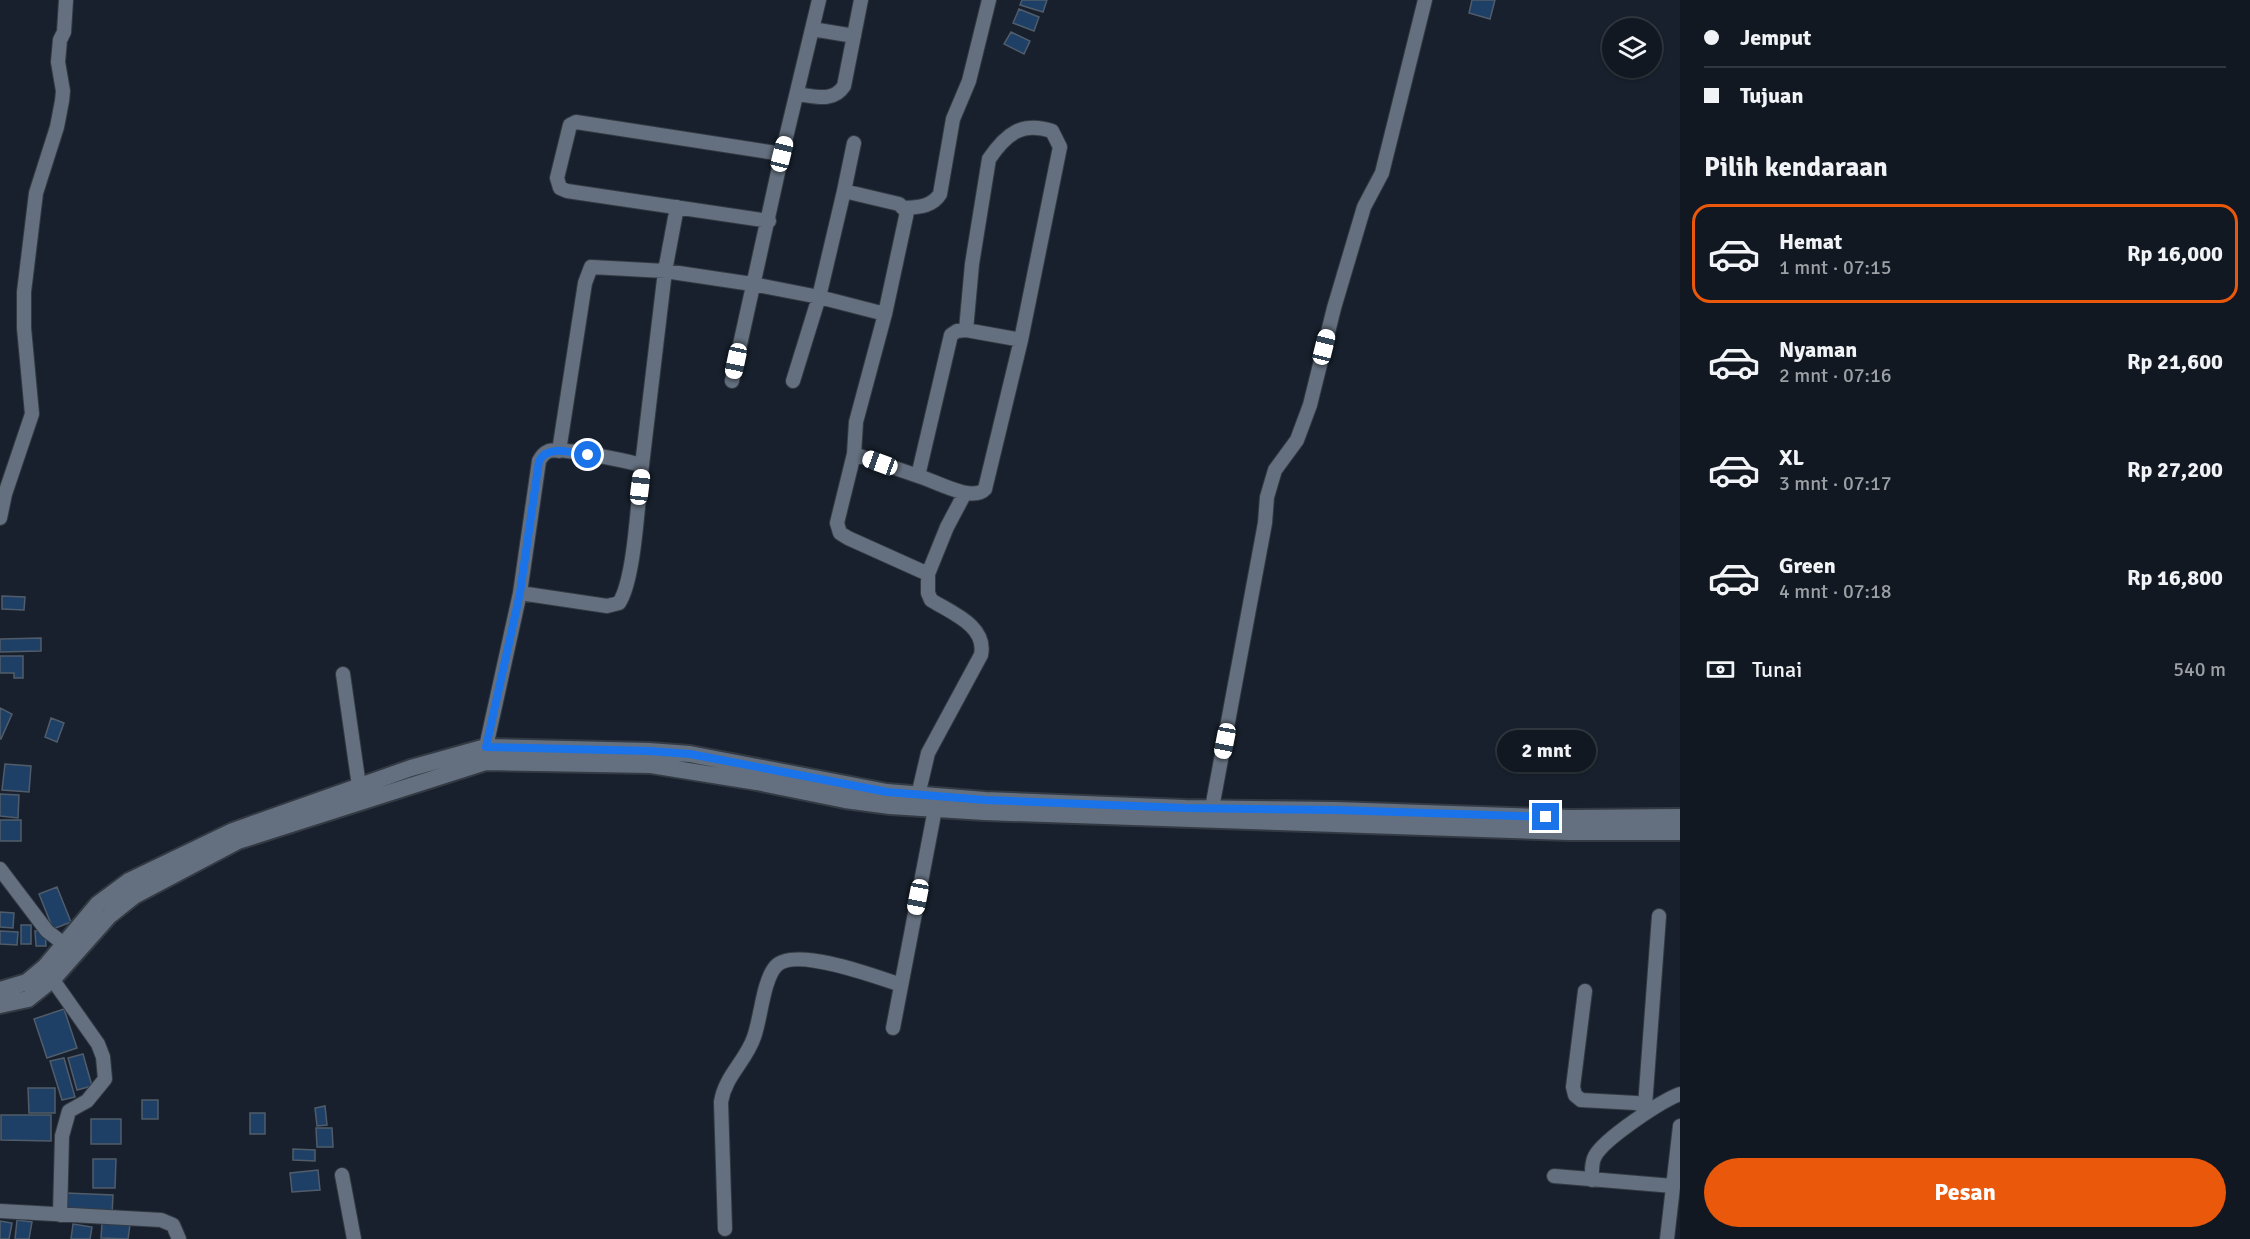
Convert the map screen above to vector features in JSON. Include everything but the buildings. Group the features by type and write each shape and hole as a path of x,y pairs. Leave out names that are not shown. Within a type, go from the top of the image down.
{"street":[{"path":"0,518 5,494 32,414 24,328 24,292 36,193 57,127 62,101 63,91 58,62 60,40 64,32 66,0"},
{"path":"732,381 752,284 769,221 782,154 819,0"},
{"path":"796,94 828,98 838,93 844,86 861,0"},
{"path":"844,191 899,204 905,208 926,205 936,200 940,194 952,119 969,81 990,0"},
{"path":"1212,808 1265,523 1267,496 1275,470 1297,440 1310,405 1334,308 1364,207 1382,173 1425,0"},
{"path":"812,29 854,36"},
{"path":"769,221 567,191 560,188 557,178 570,125 576,122 782,154"},
{"path":"854,454 965,493 978,494 985,489 1021,340 1060,147 1052,130 1035,125 1027,126 998,145 990,159 972,264 966,330"},
{"path":"793,381 819,297 854,143"},
{"path":"520,593 607,606 619,603 624,595 630,572 665,271 677,207"},
{"path":"905,208 907,219 885,314 856,422 854,454 837,523 840,533 848,538 928,574"},
{"path":"559,451 585,283 591,267 665,271 752,284 819,297 885,314"},
{"path":"918,476 950,340 957,331 966,330 1021,340"},
{"path":"486,747 520,593 539,461 542,455 550,450 642,465"},
{"path":"916,800 928,753 981,655 983,645 982,639 971,625 931,600 928,593 928,574 947,527 965,493"},
{"path":"343,674 359,786"},
{"path":"0,990 49,973 64,944 97,917 238,841 486,747 690,754 887,792 916,800 935,809 1188,820 1336,817 1680,817"},
{"path":"0,1005 28,999 129,881 233,831 359,786 486,762 651,765 757,782 845,800 985,800 1212,808 1569,832 1680,832"},
{"path":"893,1028 935,809"},
{"path":"0,868 46,931 64,944"},
{"path":"1649,1108 1659,916"},
{"path":"725,1229 722,1091 752,1044 759,1025 769,978 776,966 785,961 800,959 845,967 901,985"},
{"path":"49,973 98,1044 103,1057 105,1079 87,1101 69,1111 64,1124 60,1215"},
{"path":"1585,991 1573,1087 1575,1095 1581,1100 1606,1100 1649,1108"},
{"path":"1592,1179 1595,1156 1606,1143 1649,1108 1680,1094"},
{"path":"1667,1239 1676,1179 1680,1126"},
{"path":"342,1175 354,1239"},
{"path":"1554,1176 1592,1179 1676,1179"},
{"path":"0,1211 161,1220 173,1225 179,1239"}],"route":[{"path":"588,455 550,450 542,455 539,461 520,593 486,747 690,754 887,792 985,800 1185,808 1546,817"}]}
